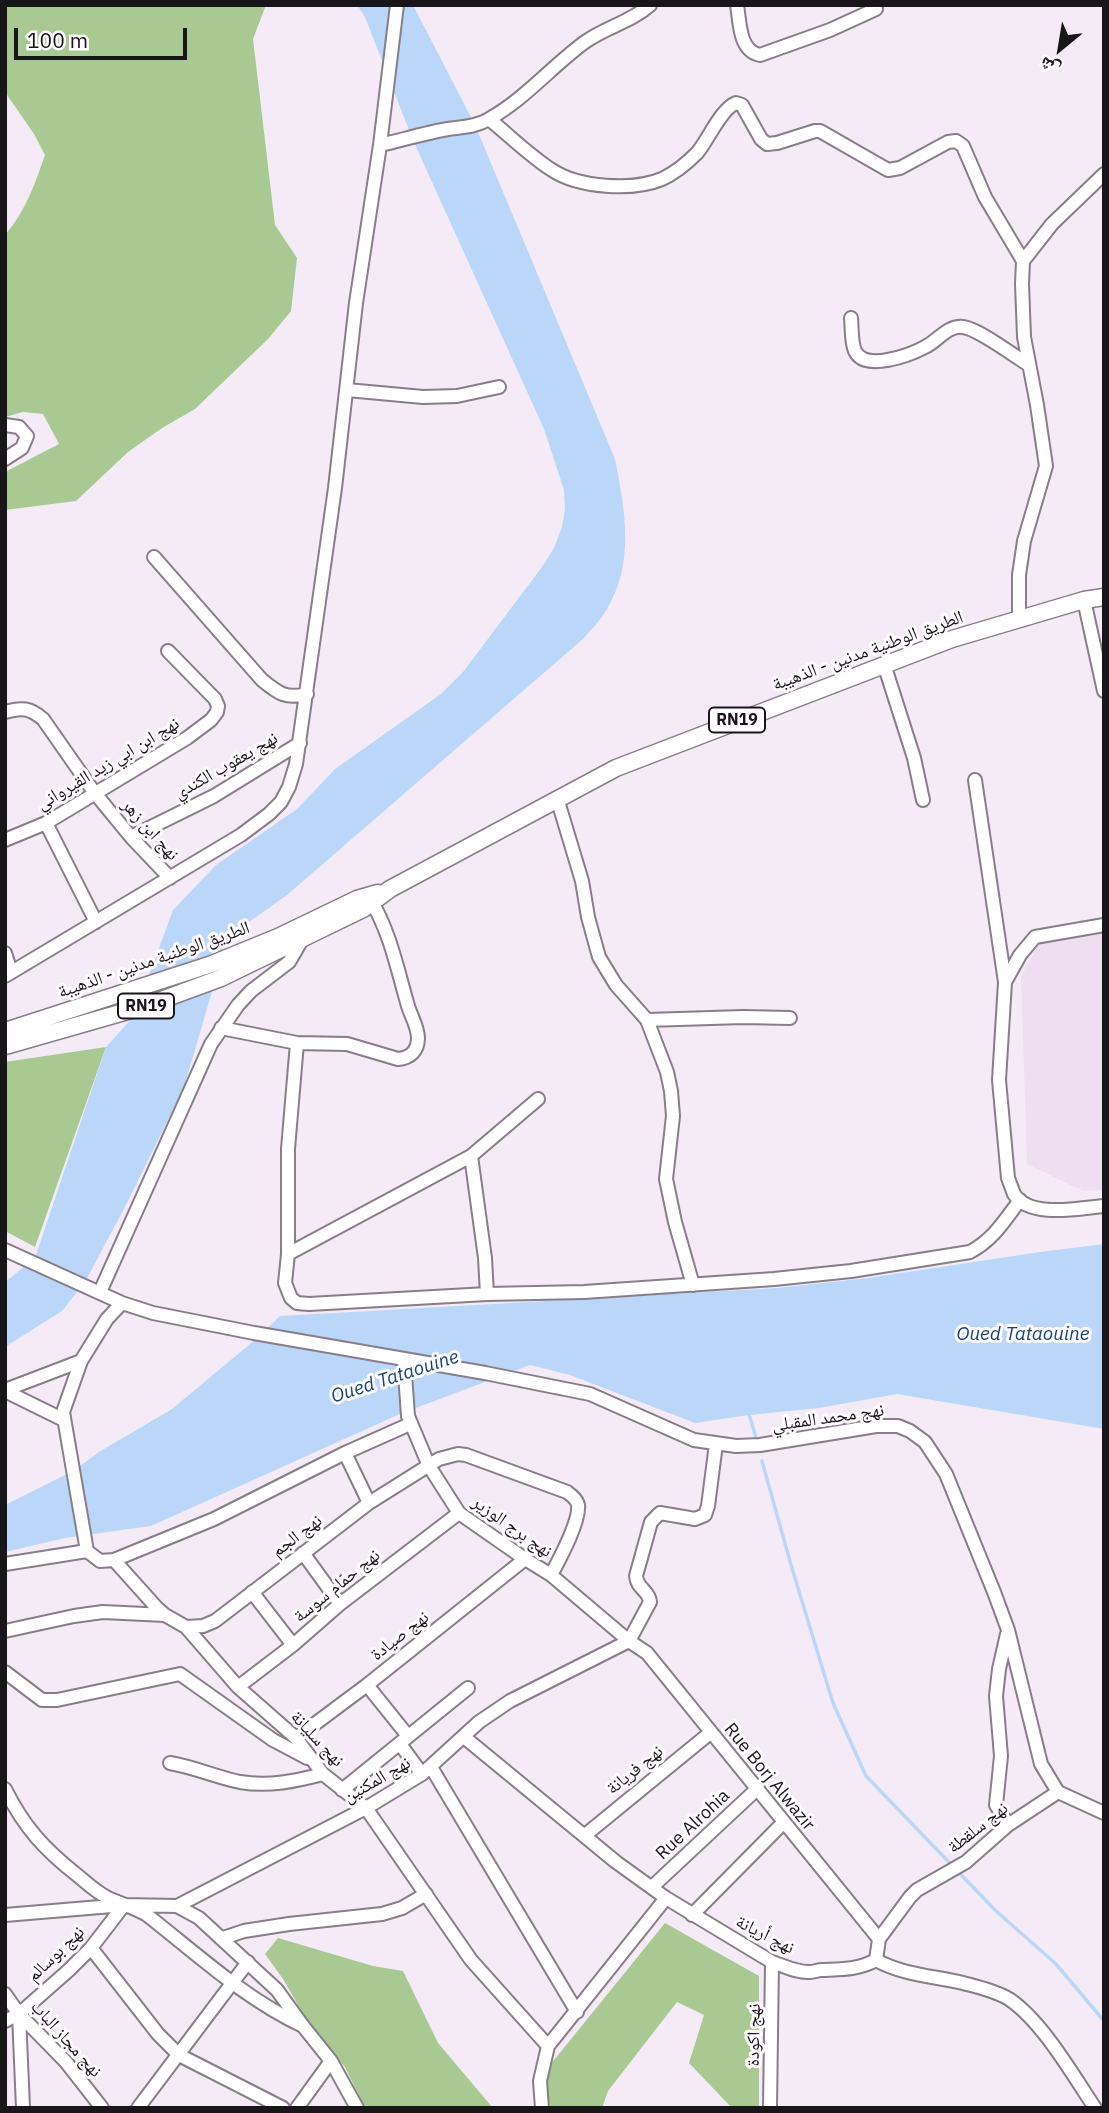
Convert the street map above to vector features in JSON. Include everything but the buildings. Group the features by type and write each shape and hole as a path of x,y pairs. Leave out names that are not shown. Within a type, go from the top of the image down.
{"main road":[{"name":"الطريق الوطنية مدنين - الذهيبة","path":"5,1045 145,1006 221,978 357,899 370,899 390,889 615,768 960,636 1084,600 1104,597"},
{"name":"الطريق الوطنية مدنين - الذهيبة","path":"5,1031 279,943 303,938 363,909 370,899"}],"street":[{"path":"5,953 8,974 241,835 281,803 289,787 296,764 307,694 397,5"},
{"path":"380,145 475,125 489,119 532,88 586,41 601,31 639,15 650,5"},
{"path":"737,5 744,42 753,54 760,55 830,30 876,9"},
{"path":"489,119 554,171 577,181 610,186 660,180 675,172 697,152 731,104 736,103 741,105 761,139 767,144 777,144 820,131 888,170 900,169 948,142 956,141 963,146 985,197 1023,261 1024,337 1046,466 1024,541 1019,575 1020,618"},
{"path":"1023,261 1052,224 1104,174"},
{"path":"851,318 854,349 859,357 867,361 893,359 926,347 954,328 963,327 1029,365"},
{"path":"347,390 423,397 457,396 499,387"},
{"path":"5,425 19,427 27,436 22,448 5,459"},
{"path":"154,557 274,691 294,697 307,694"},
{"path":"1084,600 1104,691"},
{"name":"نهج ابن ابي زيد القيرواني","path":"5,840 46,822 187,738 211,720 217,712 215,699 168,651"},
{"path":"884,664 914,758 923,800"},
{"name":"نهج ابن زهر","path":"5,712 26,708 33,710 43,719 94,792 170,878"},
{"name":"نهج يعقوب الكندي","path":"131,837 214,796 300,743"},
{"path":"975,780 1005,982 999,1080 1009,1178 1014,1193 1031,1207 1050,1210 1104,1206"},
{"path":"557,798 582,881 599,957 616,985 647,1020 667,1072 673,1116 666,1179 693,1285"},
{"path":"46,822 96,922"},
{"path":"221,1028 297,1043 347,1044 398,1059 412,1055 418,1038 391,942 370,899"},
{"path":"1005,982 1020,955 1035,937 1104,925"},
{"path":"100,1292 199,1069 221,1028 251,991 289,962 303,938"},
{"path":"647,1020 790,1018"},
{"path":"297,1043 288,1149 288,1254 285,1283 291,1298 298,1303 584,1292 851,1271 970,1252 985,1245 1020,1200"},
{"path":"288,1254 471,1156 538,1099"},
{"path":"471,1156 485,1258 486,1294"},
{"name":"نهج محمد المقبلي","path":"5,1250 122,1303 153,1313 254,1334 485,1373 590,1394 694,1440 716,1444 760,1445 876,1426 898,1426 910,1431 925,1442 946,1474 1008,1630 1041,1764 1058,1791"},
{"path":"5,1564 86,1549 64,1420 66,1402 81,1361 107,1319 122,1303"},
{"path":"114,1560 214,1519 409,1420 404,1360"},
{"path":"5,1390 81,1361"},
{"path":"5,1390 64,1420"},
{"name":"نهج برج الوزير","path":"409,1420 429,1466 459,1513 551,1575 629,1641"},
{"path":"629,1641 650,1602 636,1576 651,1522 660,1513 695,1519 705,1515 716,1444"},
{"path":"345,1453 369,1503"},
{"name":"نهج الجم","path":"186,1626 203,1626 215,1621 369,1503 449,1455 466,1455 567,1492 574,1498 578,1505 574,1523 568,1542 551,1575"},
{"name":"نهج حمّام سوسة","path":"238,1687 293,1645 340,1604 459,1513"},
{"name":"نهج سليانة","path":"86,1549 100,1561 114,1560 165,1615 186,1626 238,1687 296,1738 323,1774 366,1808 471,1960 548,2046"},
{"path":"303,1553 340,1604"},
{"name":"نهج صيادة","path":"296,1738 525,1559"},
{"path":"252,1592 293,1645"},
{"path":"5,1631 103,1612 165,1615"},
{"path":"1008,1630 996,1696 1001,1756 996,1805 1008,1825"},
{"name":"Rue Borj Alwazir","path":"629,1641 653,1660 880,1939"},
{"name":"نهج المكنين","path":"5,1915 124,1905 177,1906 366,1808 426,1771 479,1722 510,1701 629,1641"},
{"path":"5,1672 42,1700 57,1700 180,1674 273,1740 310,1759"},
{"path":"367,1685 426,1771 577,2012"},
{"path":"342,1790 468,1688"},
{"name":"نهج فريانة","path":"584,1836 710,1733"},
{"name":"نهج أريانة","path":"464,1737 616,1862 692,1915 772,1962 811,1973 817,1970 865,1966 876,1960"},
{"path":"170,1763 242,1782 288,1783 323,1774"},
{"name":"Rue Alrohia","path":"652,1887 758,1788"},
{"path":"5,1789 16,1811 38,1842 89,1886 106,1897 147,1915 233,1984 279,2015 303,2026"},
{"path":"1058,1791 1104,1813"},
{"name":"نهج سلقطة","path":"876,1960 880,1939 910,1897 966,1862 1008,1825 1058,1791"},
{"path":"692,1915 783,1823"},
{"path":"223,1938 244,1931 289,1924 382,1914 402,1908 426,1894"},
{"path":"542,2108 540,2081 548,2046 666,1898"},
{"name":"نهج بوسالم","path":"5,2021 19,2014 91,1948 124,1905"},
{"path":"177,1906 199,1918 223,1938 277,1990 331,2061 357,2108"},
{"path":"91,1948 141,2014 179,2055 283,2108"},
{"path":"876,1960 888,1967 962,1983 1006,1997 1034,2022 1095,2108"},
{"path":"138,2108 248,1962"},
{"name":"نهج اكودة","path":"770,2108 772,1962"},
{"name":"نهج مجاز الباب","path":"5,1994 19,2014 66,2062 102,2108"},
{"path":"19,2014 23,2108"},
{"path":"297,2108 331,2061"}],"shaded area":[{"path":"1104,930 1104,1190 1083,1191 1027,1164 1021,976 1040,941"}],"green space":[{"path":"5,5 266,5 253,39 275,225 297,258 291,311 268,339 195,409 128,452 76,501 5,510 5,472 59,444 43,414 23,412 5,417 5,235 24,207 45,155 5,92"},
{"path":"106,1047 35,1247 5,1231 5,1062"},
{"path":"665,1923 759,1976 759,2108 732,2108 689,2063 704,2015 677,2002 608,2091 602,2108 550,2108 546,2070"},
{"path":"278,1938 373,1966 403,1971 438,2043 493,2108 365,2108 345,2067 313,2031 265,1954"}],"water":[{"path":"357,5 413,5 475,125 615,459 624,516 621,573 607,609 583,639 287,895 228,937 184,1087 85,1282 62,1311 5,1347 5,1282 35,1258 106,1047 134,1016 173,910 216,865 297,809 335,769 441,694 463,672 542,567 554,548 562,527 564,490 544,429 412,138 365,17"},
{"name":"Oued Tataouine","path":"1104,1244 1104,1429 897,1394 819,1408 695,1423 570,1375 530,1365 400,1414 151,1526 65,1538 5,1552 5,1505 73,1471 99,1452 172,1409 280,1316 777,1288 868,1278"}],"waterway":[{"path":"748,1411 758,1444"},
{"path":"762,1461 833,1703 866,1776 995,1910 1056,1964 1104,2021"}]}
